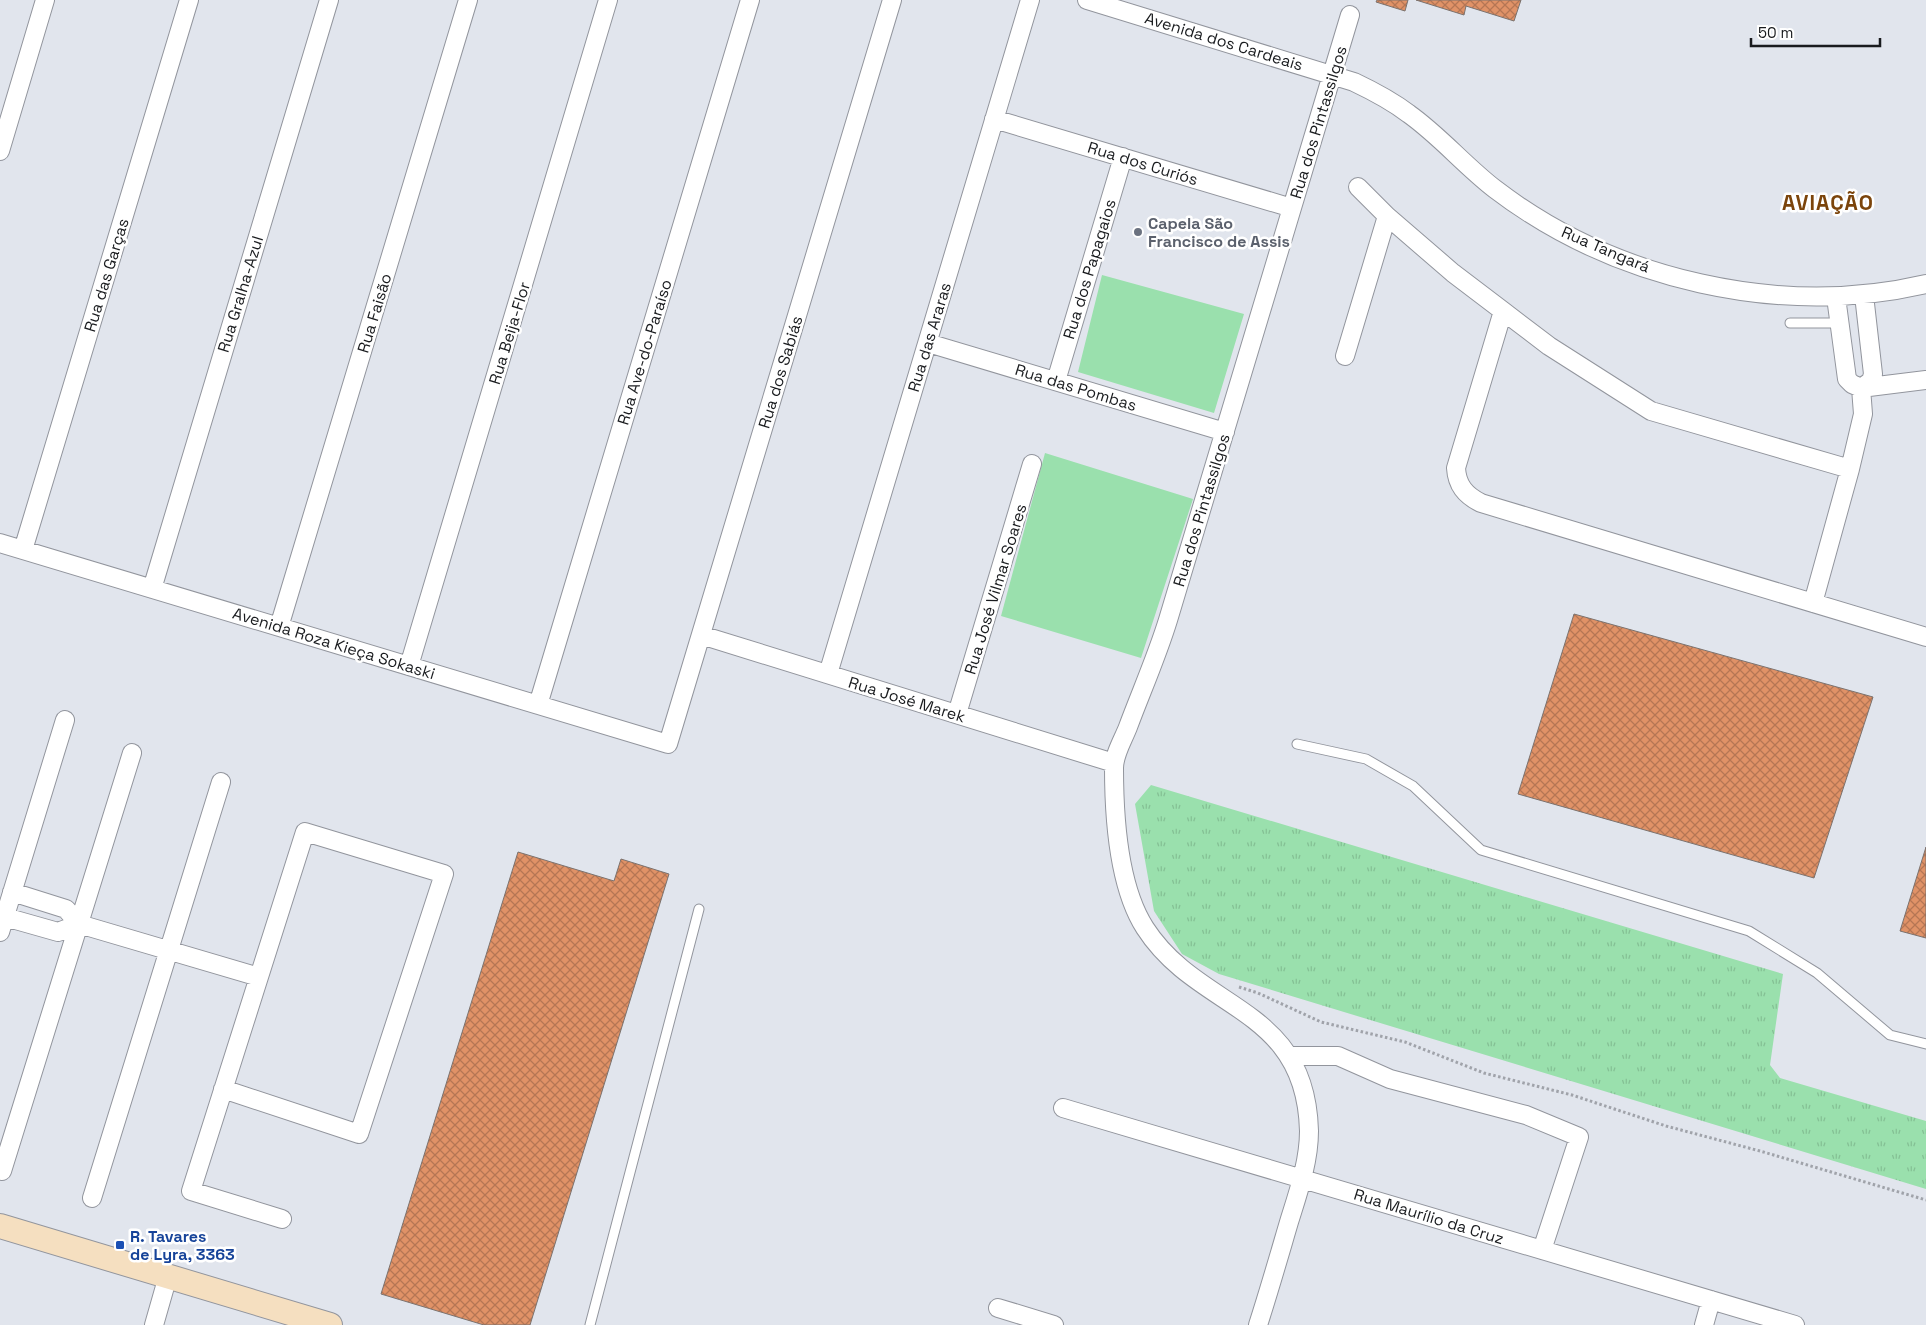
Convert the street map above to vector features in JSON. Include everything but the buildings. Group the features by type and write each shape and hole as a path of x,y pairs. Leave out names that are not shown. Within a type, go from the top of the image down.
{"main road":[{"path":"0,1226 330,1325"}],"street":[{"path":"0,151 45,0"},
{"name":"Rua das Garças","path":"23,550 189,0"},
{"name":"Rua Gralha-Azul","path":"152,589 329,0"},
{"name":"Rua Faisão","path":"279,627 468,0"},
{"name":"Rua Beija-Flor","path":"409,666 608,0"},
{"name":"Rua Ave-do-Paraíso","path":"538,705 750,0"},
{"name":"Rua dos Sabiás","path":"668,744 892,0"},
{"name":"Rua das Araras","path":"828,674 1030,0"},
{"name":"Avenida dos Cardeais","path":"1087,0 1332,74"},
{"name":"Rua dos Pintassilgos","path":"1258,1325 1303,1179 1309,1132 1302,1084 1289,1056 1276,1039 1260,1023 1184,971 1170,958 1147,930 1134,908 1124,874 1119,843 1114,763 1165,630 1350,15"},
{"name":"Rua Tangará","path":"1332,74 1367,88 1394,103 1421,123 1496,190 1526,211 1591,246 1660,272 1713,285 1768,294 1836,297 1926,284"},
{"name":"Rua dos Curiós","path":"994,119 1292,208"},
{"name":"Rua dos Papagaios","path":"1056,381 1123,157"},
{"path":"1358,187 1388,216 1454,273 1503,311 1549,346 1650,411 1850,469"},
{"path":"1345,356 1388,216"},
{"path":"1861,388 1871,381 1873,374 1864,294"},
{"path":"1836,297 1847,379 1852,384 1861,388 1926,380"},
{"path":"1503,311 1457,461 1457,475 1462,488 1467,494 1480,503 1926,637"},
{"path":"1840,323 1850,324 1866,321"},
{"name":"Rua das Pombas","path":"928,343 1225,432"},
{"path":"1813,603 1863,414 1861,388"},
{"name":"Rua José Vilmar Soares","path":"957,714 1032,464"},
{"name":"Avenida Roza Kieça Sokaski","path":"0,543 668,744"},
{"name":"Rua José Marek","path":"701,635 1114,763"},
{"path":"65,720 2,924 58,932 79,924"},
{"path":"2,1171 132,753"},
{"path":"92,1198 221,782"},
{"path":"223,1088 359,1134 444,874 306,832 223,1088 191,1191 282,1219"},
{"path":"12,892 66,909 79,924 259,977"},
{"path":"1289,1056 1338,1056 1390,1079 1526,1115 1579,1137 1542,1250"},
{"name":"Rua Maurílio da Cruz","path":"1064,1108 1795,1325"},
{"path":"154,1325 168,1276"},
{"path":"1704,1325 1711,1300"},
{"path":"998,1308 1054,1325"}],"lane":[{"path":"1790,323 1840,323"},
{"path":"1297,744 1366,759 1413,786 1481,850 1749,931 1817,973 1890,1035 1926,1044"},
{"path":"590,1325 699,909"}],"path":[{"path":"1238,987 1321,1022 1405,1042 1484,1073 1572,1094 1666,1126 1768,1153 1926,1200"}],"green space":[{"path":"1102,275 1244,314 1214,413 1078,372"},
{"path":"1045,453 1193,499 1141,658 1001,616"},
{"path":"1151,785 1783,974 1770,1065 1780,1078 1926,1121 1926,1189 1219,974 1182,954 1154,911 1135,804"}],"place":[{"name":"Capela São Francisco de Assis","path":"1138,232"},
{"name":"R. Tavares de Lyra, 3363","path":"120,1245"}],"district":[{"name":"AVIAÇÃO","path":"1828,203"}]}
